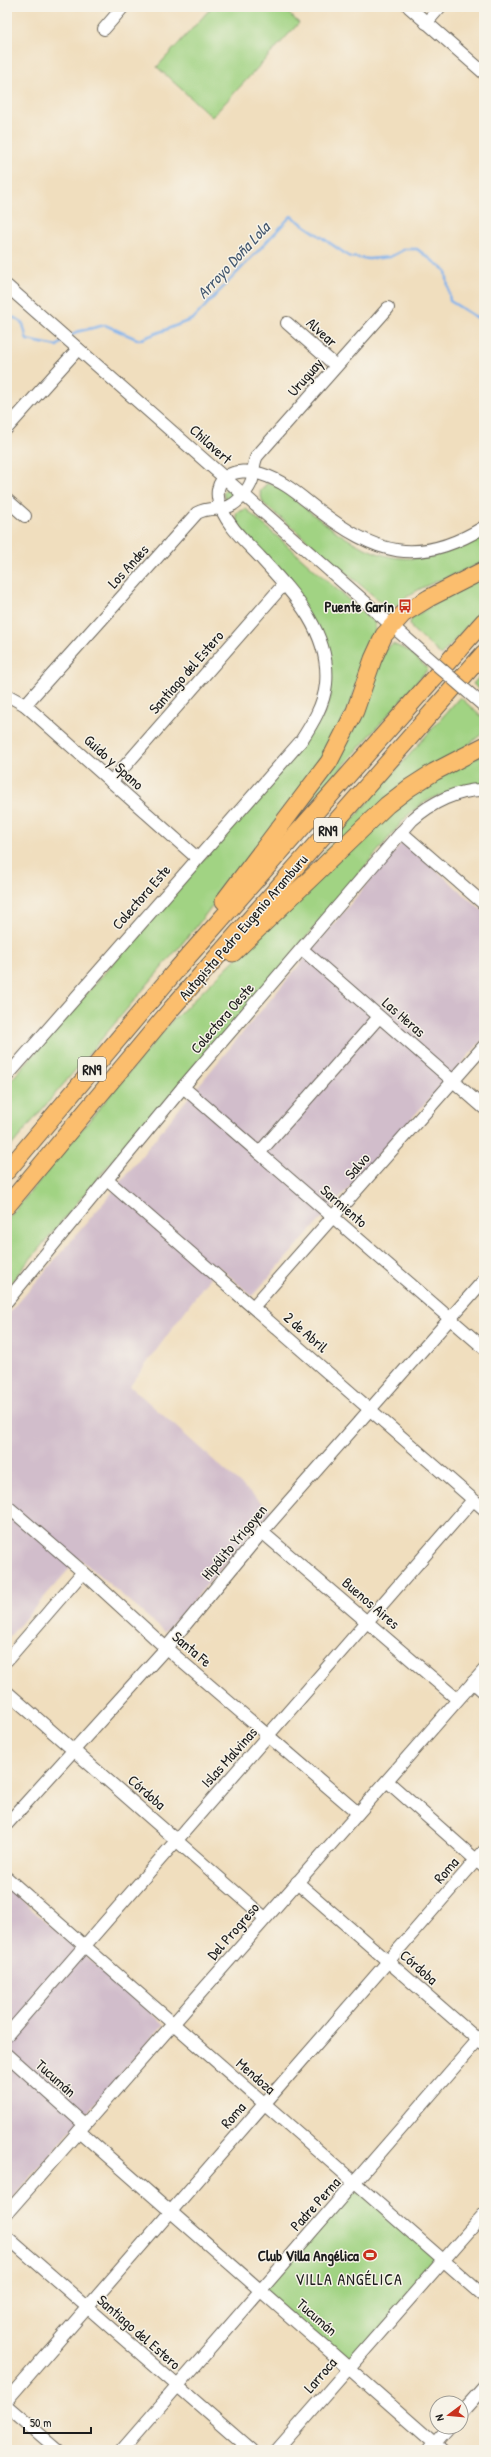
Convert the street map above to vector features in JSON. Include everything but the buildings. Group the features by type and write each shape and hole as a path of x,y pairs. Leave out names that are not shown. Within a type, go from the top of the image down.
{"highway":[{"path":"178,968 230,893 330,762 355,711 373,659 384,635 403,614 429,598 484,570"},
{"name":"Autopista Pedro Eugenio Aramburu","path":"7,1171 178,968 484,621"},
{"name":"Autopista Pedro Eugenio Aramburu","path":"7,1206 172,1008 484,653"},
{"path":"172,1008 256,932 388,805 409,788 434,772 484,746"}],"street":[{"path":"104,29 123,7"},
{"path":"409,7 484,73"},
{"path":"426,22 440,7"},
{"name":"Chilavert","path":"7,286 224,477 242,495 393,625"},
{"name":"Uruguay","path":"242,495 252,480 257,456 388,308"},
{"name":"Alvear","path":"287,323 336,366"},
{"path":"7,428 70,342"},
{"path":"220,508 218,490 224,477 241,470 253,471 284,483 357,537 389,549 415,551 432,550 451,545 484,527"},
{"name":"Los Andes","path":"25,705 197,513 212,507 229,507 242,495"},
{"path":"7,500 25,516"},
{"name":"Colectora Este","path":"7,1076 301,741 316,717 326,684 326,664 317,631 306,612 284,584 240,539 220,508"},
{"name":"Santiago del Estero","path":"111,782 284,584"},
{"path":"393,625 484,706"},
{"name":"Guido y Spano","path":"7,695 25,705 197,858"},
{"name":"Colectora Oeste","path":"7,1301 183,1086 303,950 401,832 423,810 433,804 463,792 484,790"},
{"path":"401,832 484,904"},
{"name":"Las Heras","path":"303,950 484,1108"},
{"path":"259,1153 379,1017"},
{"name":"Salvo","path":"253,1307 484,1046"},
{"name":"Sarmiento","path":"183,1086 484,1348"},
{"name":"2 de Abril","path":"106,1180 371,1409 484,1509"},
{"name":"Hipólito Yrigoyen","path":"7,1824 166,1648 262,1532 484,1280"},
{"name":"Islas Malvinas","path":"7,2035 473,1500"},
{"name":"Santa Fe","path":"7,1506 83,1572 166,1648 358,1813"},
{"name":"Buenos Aires","path":"262,1532 368,1621 457,1699"},
{"path":"7,1660 83,1572"},
{"name":"Del Progreso","path":"7,2214 172,2024 484,1670"},
{"path":"473,1682 484,1692"},
{"name":"Córdoba","path":"7,1692 177,1839 265,1918"},
{"path":"387,1781 481,1859"},
{"name":"Roma","path":"7,2400 388,1962 481,1859"},
{"name":"Mendoza","path":"7,1878 354,2184 484,2296"},
{"name":"Córdoba","path":"297,1882 388,1962 482,2039"},
{"name":"Padre Perna","path":"122,2450 261,2289 482,2039"},
{"name":"Tucumán","path":"7,2055 171,2212 349,2366 435,2448"},
{"name":"Larroca","path":"277,2450 349,2366 484,2214"},
{"name":"Santiago del Estero","path":"7,2237 86,2308 251,2450"},
{"path":"469,2404 484,2387"},
{"path":"7,2406 58,2450"},
{"path":"435,2448 444,2435"}],"shaded area":[{"path":"403,841 484,912 484,1038 252,1296 218,1266 130,1386 272,1512 165,1632 79,1558 7,1639 7,1316 111,1194 183,1104"},
{"path":"7,1888 164,2024 7,2204"}],"green space":[{"path":"212,7 282,7 299,23 212,117 157,67"},
{"path":"267,483 282,489 328,526 349,540 369,550 390,556 410,558 433,556 457,548 484,535 484,561 419,589 395,607 388,608 263,503 260,492"},
{"path":"226,489 235,493 227,502 223,493"},
{"path":"246,509 375,623 375,631 362,659 352,700 325,757 196,927 7,1151 7,1085 289,761 323,716 330,698 328,650 237,526 236,513"},
{"path":"484,573 484,607 441,655 412,629 410,623 412,618"},
{"path":"393,644 409,651 428,669 276,843 384,650"},
{"path":"484,671 484,693 473,684"},
{"path":"460,697 484,719 484,732 285,897"},
{"path":"484,755 484,786 452,792 433,798 416,808 407,816 235,1023 116,1156 7,1287 7,1220 169,1024 402,796 453,767"},
{"name":"Club Villa Angélica","path":"354,2183 443,2261 349,2366 261,2289"}],"waterway":[{"name":"Arroyo Doña Lola","path":"71,336 76,332 105,325 139,340 193,319 291,216 350,257 369,259 390,257 405,249 417,249 446,271 450,301 484,322"},
{"name":"Arroyo Doña Lola","path":"7,316 15,318 23,324 27,340 57,346 63,341"}],"place":[{"name":"Puente Garín","path":"405,606"},
{"name":"Club Villa Angélica","path":"370,2255"}],"district":[{"name":"VILLA ANGÉLICA","path":"349,2279"}]}
